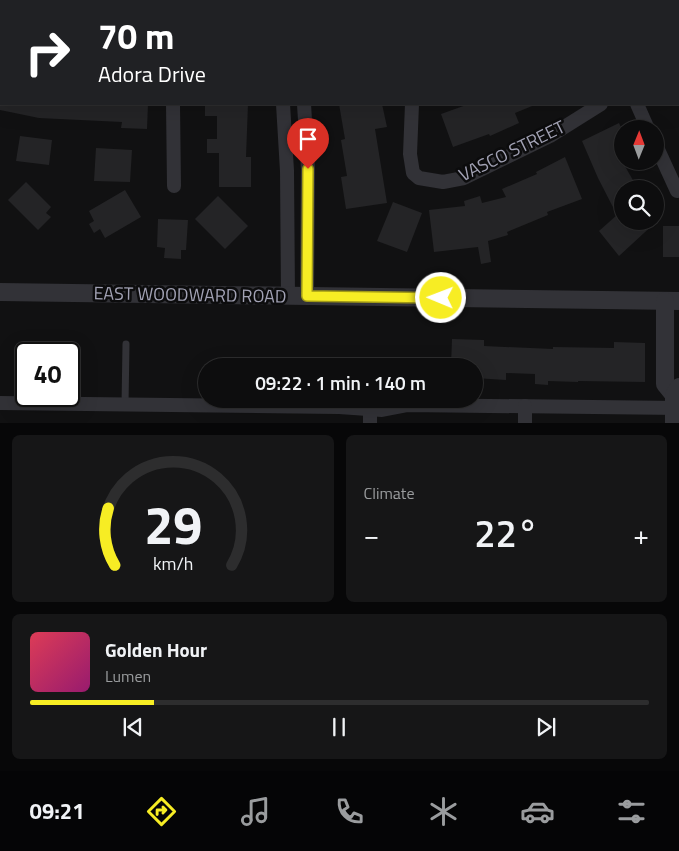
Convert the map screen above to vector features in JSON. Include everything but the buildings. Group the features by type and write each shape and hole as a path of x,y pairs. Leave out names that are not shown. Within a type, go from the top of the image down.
{"street":[{"path":"173,105 174,186"},
{"path":"283,105 287,171 288,296"},
{"path":"304,105 308,169 307,296"},
{"name":"VASCO STREET","path":"412,105 410,154 413,173 419,178 443,182 464,178 550,136 599,105"},
{"path":"637,105 644,120"},
{"path":"664,163 677,191"},
{"name":"EAST WOODWARD ROAD","path":"0,292 672,301"},
{"path":"0,403 340,407 370,416 408,405 676,404 665,384 672,301"},
{"path":"525,406 525,423"}],"lane":[{"path":"124,405 126,344"}],"route":[{"path":"308,169 307,296 441,298"}]}
